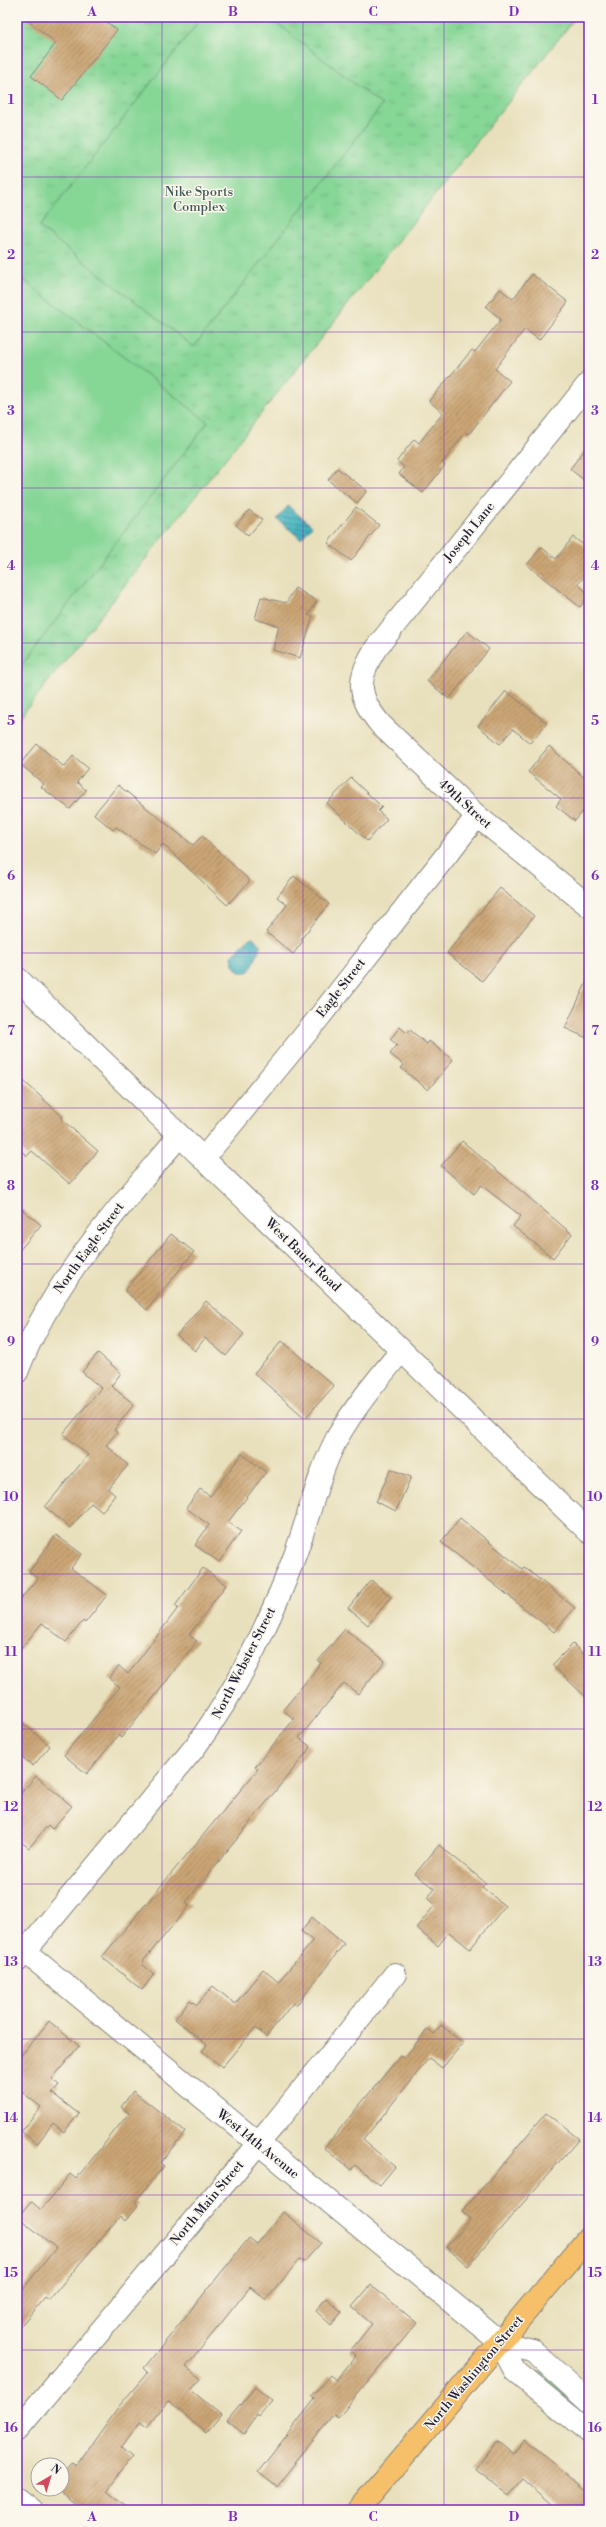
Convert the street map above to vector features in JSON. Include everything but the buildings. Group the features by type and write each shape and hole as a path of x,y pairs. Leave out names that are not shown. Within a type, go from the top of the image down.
{"main road":[{"name":"North Washington Street","path":"358,2510 589,2237"}],"street":[{"name":"Joseph Lane","path":"361,686 363,672 376,648 589,383"},
{"name":"49th Street","path":"361,686 362,697 369,711 381,725 477,816 589,906"},
{"name":"Eagle Street","path":"203,1158 317,1020 477,816"},
{"name":"West Bauer Road","path":"17,978 589,1532"},
{"name":"North Eagle Street","path":"17,1372 35,1329 56,1292 100,1231 179,1136"},
{"name":"North Webster Street","path":"20,1953 195,1748 214,1721 270,1617 295,1555 336,1440 358,1402 401,1351"},
{"name":"West 14th Avenue","path":"20,1953 258,2144 500,2342"},
{"name":"North Main Street","path":"17,2430 258,2144 395,1974"},
{"path":"500,2342 532,2350 589,2402"},
{"path":"500,2342 515,2371 589,2432"},
{"path":"17,2499 30,2510"}],"green space":[{"name":"Nike Sports Complex","path":"17,17 576,17 17,721"},
{"path":"202,17 269,17 382,105 194,347 39,227"},
{"path":"17,275 208,422 17,671"},
{"path":"541,2372 589,2410 589,2423 536,2375"}],"water":[{"path":"288,506 312,526 301,539 277,519"},
{"path":"253,937 261,945 257,955 248,972 239,972 233,965 232,956 248,939"}]}
